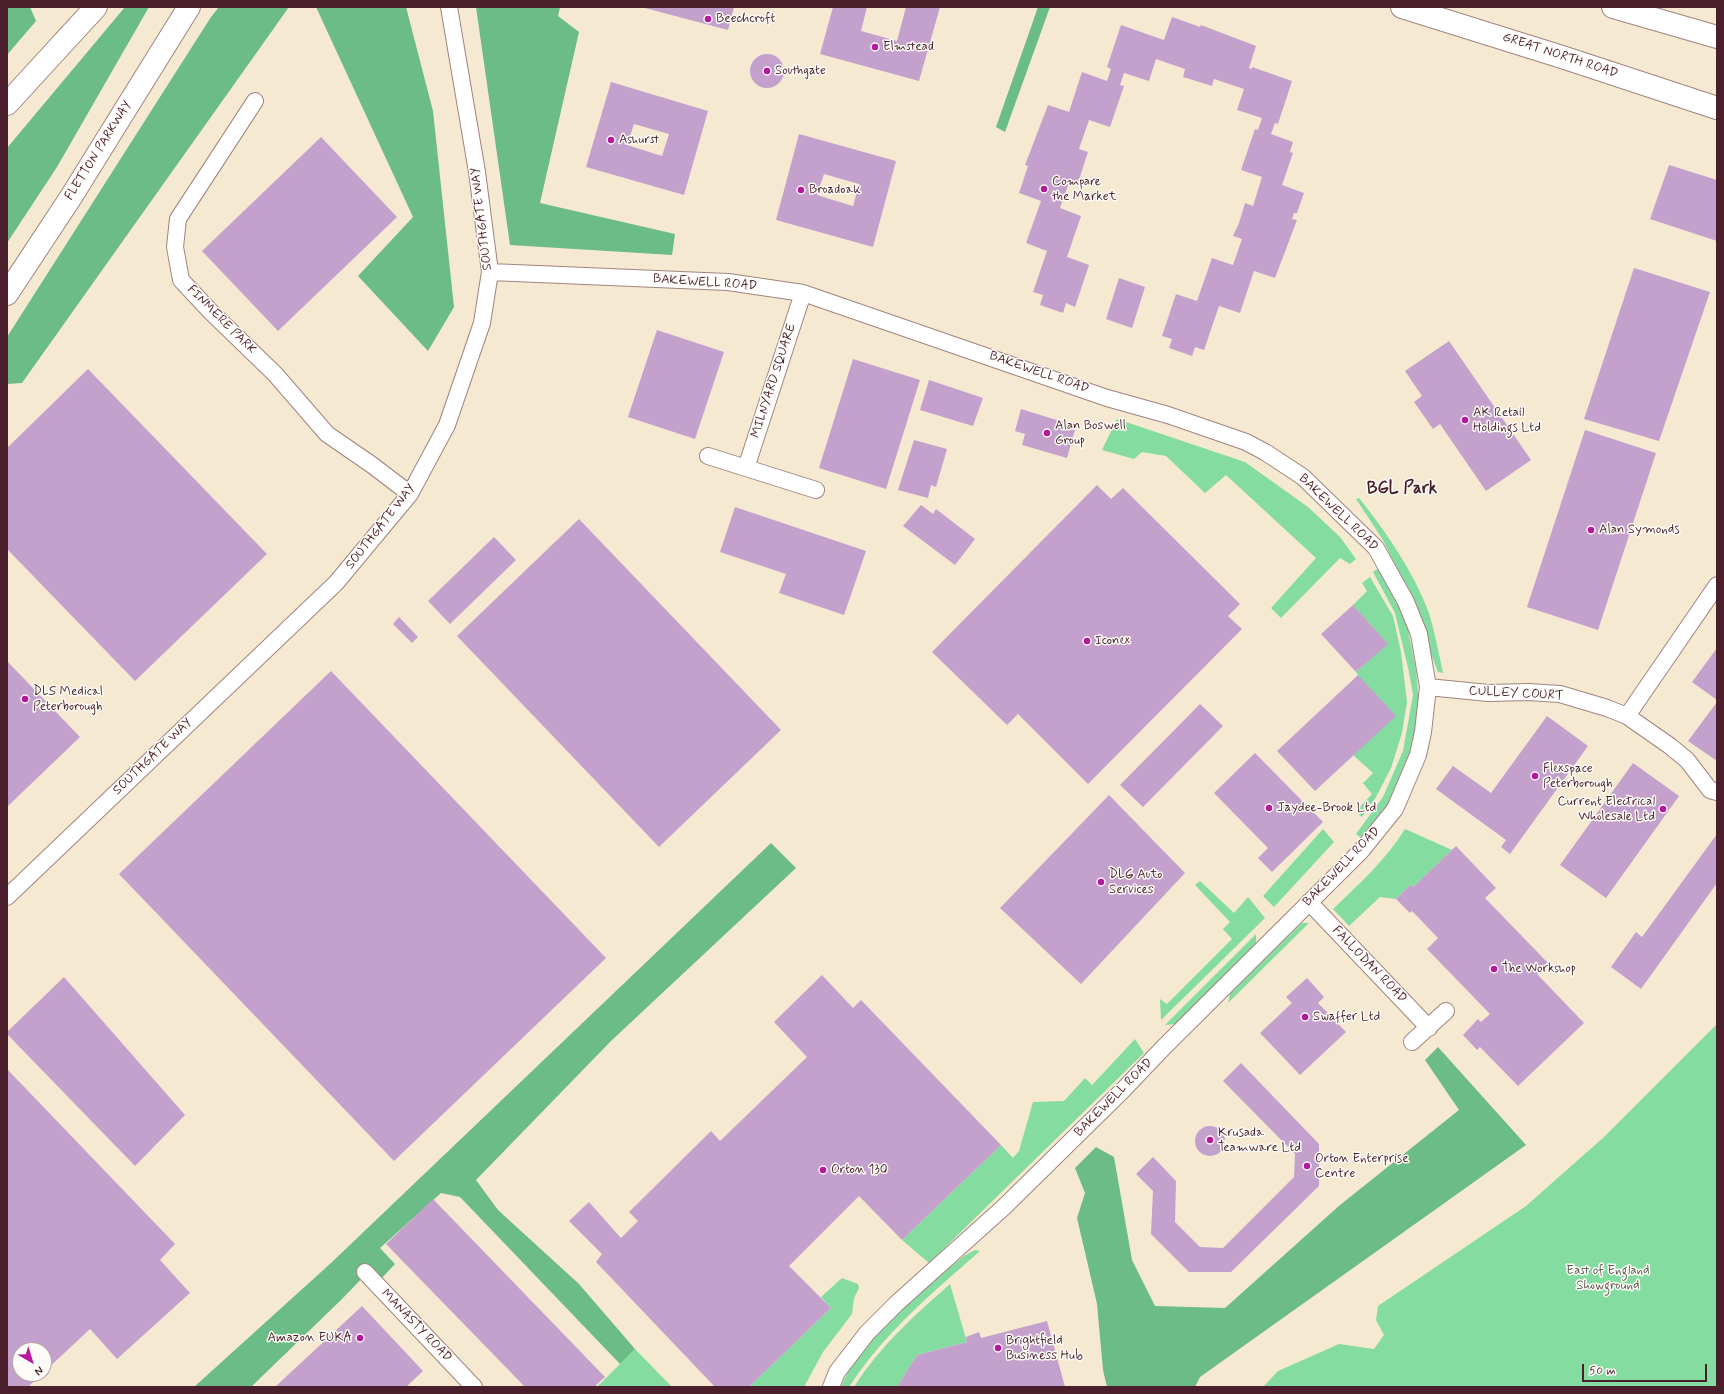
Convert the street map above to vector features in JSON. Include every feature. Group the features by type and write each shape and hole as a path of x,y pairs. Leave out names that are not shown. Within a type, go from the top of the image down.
{"highway":[{"path":"7,104 96,7"},
{"name":"FLETTON PARKWAY","path":"7,294 71,197 189,7"},
{"name":"GREAT NORTH ROAD","path":"1402,7 1562,57 1717,108"},
{"path":"1613,7 1717,37"}],"street":[{"name":"SOUTHGATE WAY","path":"7,897 336,583 410,494 447,425 482,323 490,272 478,172 449,7"},
{"name":"FINMERE PARK","path":"255,101 178,220 175,247 182,280 211,312 275,374 327,434 410,494"},
{"name":"BAKEWELL ROAD","path":"490,272 728,282 803,293 1107,398 1168,415 1228,435 1265,452 1303,477 1376,548 1406,602 1419,634 1428,687 1423,732 1418,755 1395,808 1361,851 1123,1090 1004,1207 897,1303 867,1333 838,1372 831,1387"},
{"name":"MILNYARD SQUARE","path":"746,468 803,293"},
{"path":"708,456 816,490"},
{"path":"1628,716 1717,585"},
{"name":"CULLEY COURT","path":"1428,687 1488,693 1528,692 1560,694 1607,708 1628,716 1670,746 1687,760 1710,790 1717,792"},
{"name":"FALLODAN ROAD","path":"1309,902 1428,1028"},
{"path":"1412,1042 1446,1011"},
{"name":"MANASTY ROAD","path":"365,1272 467,1384"}],"green space":[{"path":"7,7 30,7 36,21 7,55"},
{"path":"125,7 149,7 57,167 7,243 7,148"},
{"path":"219,7 289,7 22,383 7,384 7,337 211,17"},
{"path":"316,7 406,7 433,111 454,307 428,351 358,276 413,217"},
{"path":"476,7 560,7 558,16 579,32 540,203 675,234 672,255 510,245"},
{"path":"1038,7 1050,7 1005,132 996,127"},
{"path":"1117,419 1245,462 1308,507 1340,537 1356,559 1350,564 1340,558 1281,618 1271,608 1316,558 1226,475 1205,493 1166,456 1142,452 1134,459 1102,450"},
{"path":"1359,498 1380,525 1407,567 1423,597 1437,643 1443,673 1438,672 1402,579 1383,540 1356,499"},
{"path":"1380,567 1405,615 1416,669 1419,704 1412,748 1407,766 1389,805 1360,837 1356,834 1383,797 1403,751 1413,695 1395,613 1373,572"},
{"path":"1370,577 1393,616 1401,652 1407,702 1402,733 1391,768 1376,797 1362,817 1359,815 1361,811 1358,809 1372,794 1363,783 1373,773 1353,755 1358,675 1356,672 1387,644 1353,605 1367,591 1362,583"},
{"path":"1323,829 1334,842 1274,907 1263,896"},
{"path":"1405,829 1452,850 1413,887 1410,885 1396,899 1380,897 1349,926 1333,909 1381,861"},
{"path":"771,843 796,868 611,1041 476,1180 498,1210 579,1284 635,1349 620,1364 460,1197 441,1193 380,1248 395,1264 381,1279 372,1268 251,1387 194,1387 331,1263"},
{"path":"1200,881 1234,913 1248,897 1265,918 1161,1020 1160,999 1167,1004 1232,939 1223,929 1230,922 1195,885"},
{"path":"1302,923 1309,923 1228,1003 1230,994"},
{"path":"1256,934 1256,943 1177,1024 1165,1025"},
{"name":"East of England Showground","path":"1717,1024 1717,1387 1263,1387 1278,1371 1339,1344 1374,1349 1384,1335 1376,1320 1378,1306 1526,1206 1604,1137"},
{"path":"1135,1039 1144,1053 929,1263 902,1240 1001,1145 1013,1158 1019,1151 1033,1102 1064,1101 1085,1078 1092,1085"},
{"path":"1438,1047 1526,1145 1200,1377 1195,1387 1107,1387 1103,1370 1097,1304 1077,1218 1085,1193 1075,1168 1096,1147 1114,1157 1132,1260 1155,1306 1225,1308 1340,1205 1459,1110 1425,1060"},
{"path":"975,1250 980,1251 927,1298 893,1331 863,1367 849,1387 841,1387 863,1350 878,1332 930,1284 964,1256"},
{"path":"842,1278 858,1284 859,1288 854,1298 852,1314 823,1352 804,1387 749,1387 831,1308 821,1297"},
{"path":"950,1284 967,1342 917,1355 897,1387 854,1387 875,1358 898,1332"},
{"path":"635,1349 672,1387 597,1387"}],"building":[{"name":"Beechcroft","path":"641,7 734,7 728,30"},
{"name":"Elmstead","path":"833,7 867,7 861,31 897,41 906,7 940,7 919,81 820,54"},
{"name":"Compare the Market","path":"1172,17 1200,27 1201,25 1256,46 1249,68 1252,69 1252,67 1292,81 1278,124 1275,123 1271,134 1293,142 1290,152 1293,153 1282,185 1304,193 1297,213 1294,213 1292,219 1297,220 1275,278 1254,271 1240,313 1219,306 1204,350 1195,347 1192,356 1169,348 1172,339 1162,336 1176,294 1197,301 1212,258 1233,265 1242,239 1233,236 1245,203 1253,206 1262,177 1241,170 1255,129 1258,130 1262,118 1237,110 1244,89 1214,79 1212,86 1183,77 1185,69 1156,59 1149,81 1124,73 1120,85 1124,86 1110,127 1089,120 1079,149 1088,152 1078,183 1070,180 1060,208 1081,216 1067,257 1089,265 1075,307 1066,303 1063,313 1040,305 1043,295 1033,292 1047,251 1026,243 1041,201 1019,193 1028,166 1025,165 1048,105 1069,112 1082,72 1107,81 1111,69 1107,67 1121,25 1164,40"},
{"name":"Southgate","path":"767,54 779,59 784,71 779,83 767,88 755,83 750,71 755,59"},
{"name":"Ashurst","path":"611,82 708,111 684,195 586,167","holes":["634,124 669,134 662,156 627,145"]},
{"name":"Broadoak","path":"799,134 896,161 873,247 776,220","holes":["824,174 859,184 853,206 817,195"]},
{"path":"321,137 397,217 278,331 202,251"},
{"path":"1669,165 1717,180 1717,241 1650,219"},
{"path":"1634,268 1710,292 1659,441 1584,419"},
{"path":"1119,278 1145,287 1132,328 1106,319"},
{"path":"657,330 724,352 695,439 628,417"},
{"name":"AK Retail Holdings Ltd","path":"1449,341 1531,460 1486,491 1440,424 1433,429 1414,402 1422,396 1405,371"},
{"path":"853,359 920,380 886,489 819,468"},
{"path":"88,369 267,554 135,681 7,549 7,448"},
{"path":"929,380 983,398 973,426 920,410"},
{"name":"Alan Boswell Group","path":"1021,409 1076,426 1067,458 1022,445 1025,434 1015,431"},
{"name":"Alan Symonds","path":"1585,430 1656,453 1598,630 1527,607"},
{"path":"914,440 947,449 936,487 931,485 928,498 898,490"},
{"name":"Iconex","path":"1097,485 1111,499 1123,488 1240,604 1228,616 1242,629 1088,784 1018,714 1007,725 932,652"},
{"path":"921,505 933,514 936,509 975,539 955,565 903,526"},
{"path":"735,507 866,551 844,615 779,593 786,574 720,552"},
{"path":"579,519 781,730 659,847 457,636"},
{"path":"494,537 516,560 450,624 428,601"},
{"path":"1353,605 1388,644 1356,672 1321,634"},
{"path":"399,617 418,637 412,643 393,624"},
{"path":"1717,648 1717,700 1692,682"},
{"name":"DLS Medical Peterborough","path":"7,661 80,737 7,807"},
{"path":"331,671 606,958 394,1161 119,874"},
{"path":"1358,675 1396,716 1315,791 1277,751"},
{"path":"1717,702 1717,761 1688,741"},
{"path":"1200,704 1223,726 1143,807 1120,785"},
{"name":"Flexspace Peterborough","path":"1547,716 1588,746 1510,854 1501,847 1506,840 1436,789 1453,766 1491,793"},
{"name":"Jaydee-Brook Ltd","path":"1255,753 1323,822 1272,872 1258,858 1268,848 1214,793"},
{"name":"Flexspace Peterborough","path":"1633,763 1679,796 1606,898 1560,865"},
{"name":"DLG Auto Services","path":"1109,795 1185,873 1081,984 1000,908"},
{"path":"1717,834 1717,883 1641,989 1611,967 1636,932 1642,937"},
{"name":"The Workshop","path":"1456,846 1496,888 1485,898 1548,963 1537,974 1584,1023 1518,1086 1480,1047 1477,1050 1463,1035 1478,1019 1481,1022 1490,1014 1427,949 1438,938 1412,911 1410,913 1396,899 1410,885 1413,887"},
{"name":"Orton 130","path":"822,975 853,1008 861,1000 1001,1145 902,1240 859,1196 789,1266 831,1308 749,1387 715,1387 596,1262 602,1254 569,1221 589,1202 621,1238 638,1221 629,1212 711,1131 720,1141 807,1057 774,1022"},
{"path":"64,977 185,1115 135,1166 7,1034 7,1032"},
{"name":"Swaffer Ltd","path":"1307,978 1324,997 1318,1003 1346,1032 1300,1075 1260,1033 1292,1003 1286,997"},
{"name":"Orton Enterprise Centre","path":"1241,1063 1319,1144 1319,1186 1231,1272 1189,1272 1151,1234 1153,1191 1136,1174 1153,1157 1176,1181 1175,1222 1200,1247 1223,1248 1294,1177 1295,1154 1223,1081"},
{"path":"7,1069 175,1244 160,1260 190,1293 117,1359 90,1329 52,1365 52,1342 12,1342 12,1382 33,1382 28,1387 7,1387"},
{"name":"Krusada Teamware Ltd","path":"1210,1126 1221,1130 1225,1141 1221,1152 1210,1156 1199,1152 1195,1141 1199,1130"},
{"path":"433,1199 605,1377 594,1387 525,1387 386,1244"},
{"name":"Amazon EUKA","path":"362,1306 423,1371 406,1387 275,1387"},
{"name":"Brightfield Business Hub","path":"1047,1321 1065,1387 897,1387 917,1355 967,1342 966,1337 979,1332 981,1338"}],"place":[{"name":"Beechcroft","path":"708,19"},
{"name":"Elmstead","path":"875,47"},
{"name":"Southgate","path":"767,71"},
{"name":"Ashurst","path":"611,140"},
{"name":"Compare the Market","path":"1044,189"},
{"name":"Broadoak","path":"801,190"},
{"name":"AK Retail Holdings Ltd","path":"1465,420"},
{"name":"Alan Boswell Group","path":"1047,433"},
{"name":"Alan Symonds","path":"1591,530"},
{"name":"Iconex","path":"1087,641"},
{"name":"DLS Medical Peterborough","path":"25,699"},
{"name":"Flexspace Peterborough","path":"1535,776"},
{"name":"Jaydee-Brook Ltd","path":"1269,808"},
{"name":"Current Electrical Wholesale Ltd","path":"1663,809"},
{"name":"DLG Auto Services","path":"1101,882"},
{"name":"The Workshop","path":"1494,969"},
{"name":"Swaffer Ltd","path":"1305,1017"},
{"name":"Krusada Teamware Ltd","path":"1210,1140"},
{"name":"Orton Enterprise Centre","path":"1307,1166"},
{"name":"Orton 130","path":"823,1170"},
{"name":"Amazon EUKA","path":"360,1338"},
{"name":"Brightfield Business Hub","path":"998,1348"}],"district":[{"name":"BGL Park","path":"1402,489"}]}
